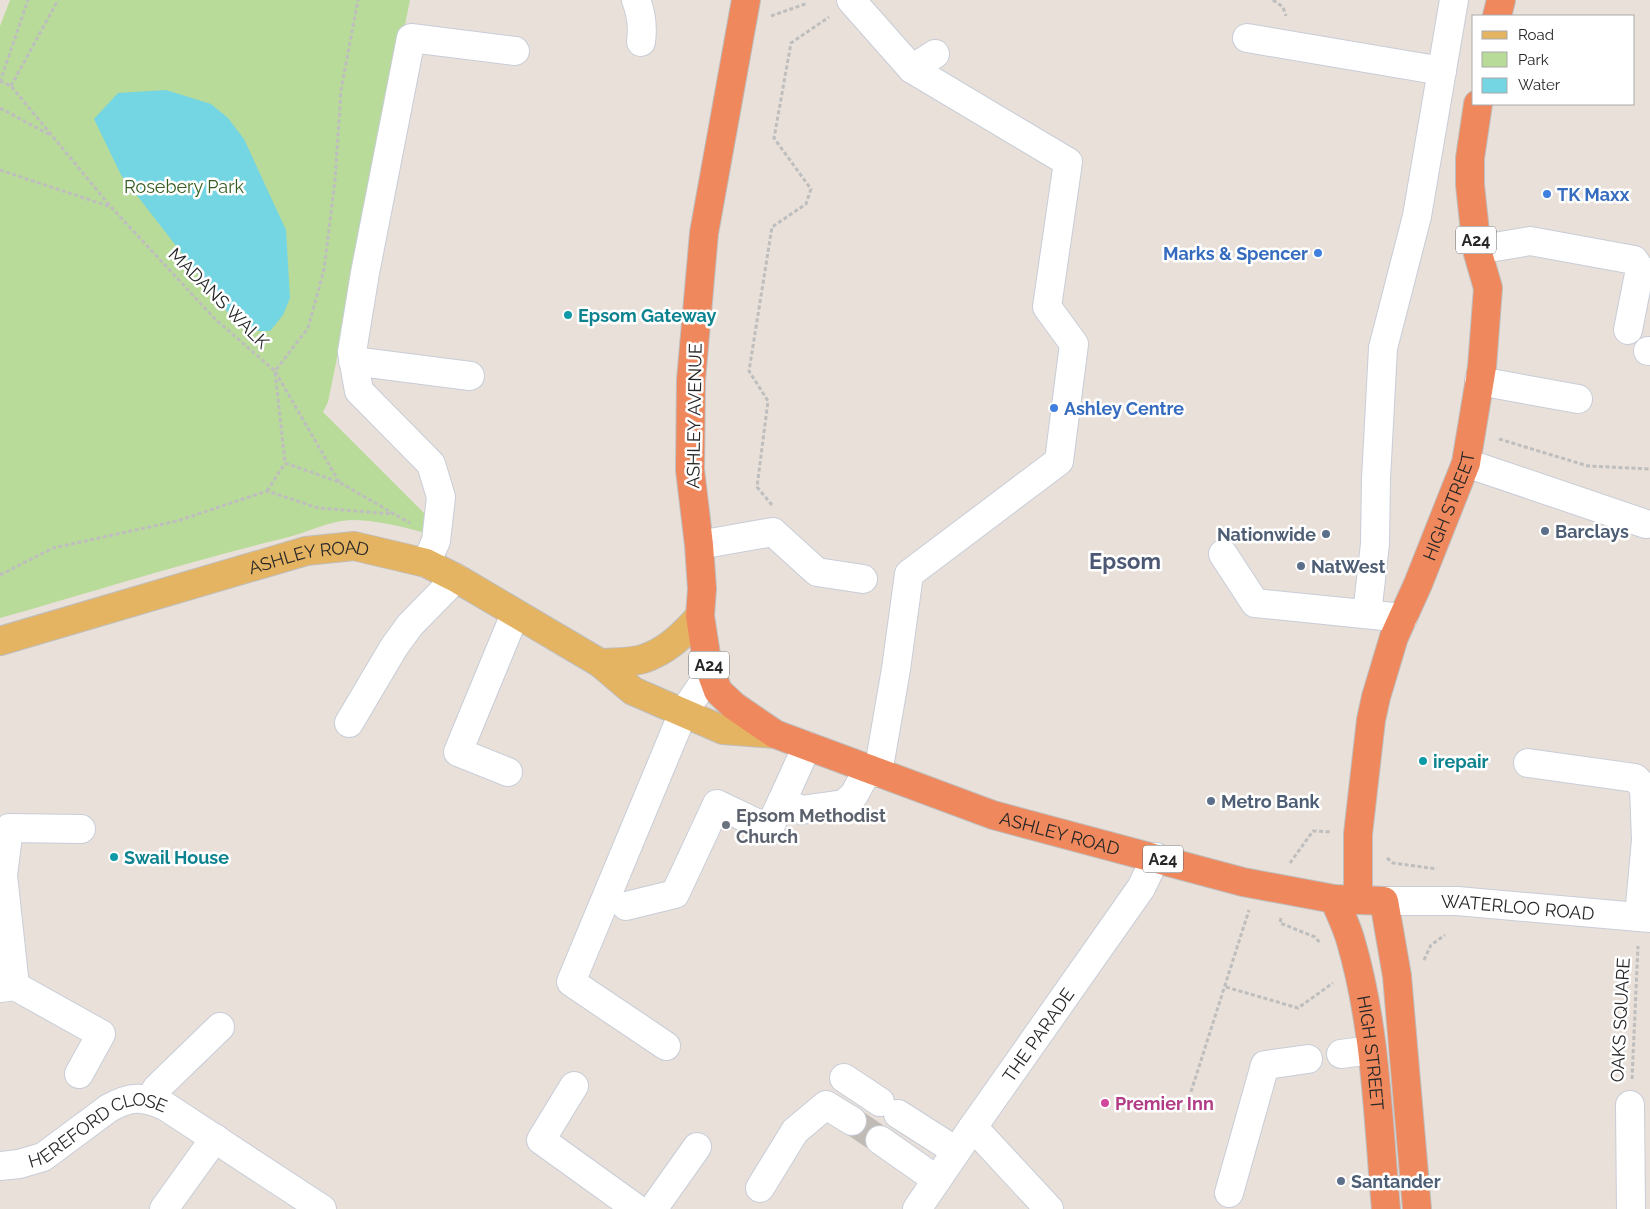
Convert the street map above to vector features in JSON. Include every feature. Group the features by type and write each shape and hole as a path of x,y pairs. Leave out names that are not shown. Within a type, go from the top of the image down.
{"highway":[{"name":"ASHLEY AVENUE","path":"734,706 718,691 711,672 700,616 702,589 699,545 690,470 690,380 704,233 746,0"},
{"path":"1497,15 1501,0"},
{"name":"HIGH STREET","path":"1386,1209 1371,1050 1361,980 1350,940 1359,900 1358,834 1371,720 1388,654 1466,463 1472,431 1480,381 1488,288 1477,250 1470,185 1470,158 1478,105"},
{"name":"ASHLEY ROAD","path":"734,706 775,734 993,815 1156,857 1243,882 1359,900"},
{"name":"HIGH STREET","path":"1359,900 1397,976 1417,1209"}],"main road":[{"name":"ASHLEY ROAD","path":"0,641 306,551 354,546 421,562 456,578 600,663 633,692 723,730 775,734"},
{"path":"600,663 642,659 665,649 683,636 700,616"}],"street":[{"path":"636,0 643,26 641,42"},
{"path":"782,801 801,810 844,804 854,796 873,771 896,669 909,574 1059,461 1074,344 1047,307 1068,162 912,69 852,0"},
{"path":"1367,614 1375,544 1376,479 1383,348 1418,216 1454,0"},
{"path":"421,562 436,540 441,497 431,464 359,391 352,352 365,273 411,38 515,51"},
{"path":"1247,38 1442,71"},
{"path":"912,69 935,54"},
{"path":"1477,250 1530,241 1634,260 1640,269 1628,330"},
{"path":"353,361 470,376"},
{"path":"1480,381 1578,399"},
{"path":"1466,463 1646,524"},
{"path":"699,545 773,532 817,572 863,579"},
{"path":"1222,554 1256,603 1402,618"},
{"path":"349,723 394,647 410,625 456,578"},
{"path":"508,772 458,752 515,614"},
{"path":"666,1046 571,982 683,713 711,672"},
{"path":"626,906 675,894 717,804 769,829 807,746"},
{"path":"1528,763 1635,778 1644,787 1646,840 1644,918"},
{"path":"79,1074 101,1034 7,987 3,875 9,828 81,829"},
{"name":"THE PARADE","path":"917,1209 972,1127 1141,888 1156,857"},
{"name":"WATERLOO ROAD","path":"1359,900 1458,901 1644,918"},
{"path":"150,1099 157,1088 220,1027"},
{"path":"1341,1054 1371,1050"},
{"path":"1229,1193 1265,1065 1308,1059"},
{"path":"844,1078 956,1152"},
{"path":"574,1086 541,1140 638,1209"},
{"name":"HEREFORD CLOSE","path":"0,1166 19,1164 43,1157 109,1108 120,1102 135,1098 150,1099 165,1106 322,1209"},
{"path":"760,1188 795,1131 826,1105 852,1121"},
{"path":"1630,1105 1631,1209"},
{"path":"972,1127 1049,1209"},
{"path":"164,1209 215,1138"},
{"path":"880,1140 937,1180"},
{"path":"653,1209 697,1147"}],"path":[{"path":"0,82 28,0"},
{"path":"11,86 58,0"},
{"path":"340,482 275,371 308,328 324,270 335,180 341,90 358,0"},
{"path":"776,509 757,487 768,401 749,371 772,228 806,204 812,189 774,138 791,43 852,0"},
{"path":"770,16 808,3"},
{"name":"MADANS WALK","path":"0,82 11,86 111,207 215,319 275,371 285,463"},
{"path":"0,108 53,136"},
{"path":"0,170 111,207"},
{"path":"1472,431 1588,466 1650,469"},
{"path":"267,491 285,463 340,482 422,530 421,562"},
{"path":"0,575 53,548 178,521 267,491 318,508 394,514"},
{"path":"1288,866 1313,831 1335,832"},
{"path":"1385,852 1388,860 1394,863 1437,869"},
{"path":"1281,916 1280,923 1315,937 1325,948"},
{"name":"OAKS SQUARE","path":"1630,1105 1644,918"},
{"path":"1189,1098 1244,928"},
{"path":"1422,965 1431,945 1445,935"},
{"path":"1226,987 1298,1008 1334,982"}],"green space":[{"name":"Rosebery Park","path":"10,0 410,0 328,402 323,412 431,520 422,532 369,521 342,521 0,618 0,26"}],"water":[{"path":"166,90 211,104 228,118 244,139 286,230 290,298 283,315 270,331 257,331 233,319 121,175 94,119 118,93"}],"tunnel":[{"path":"852,1121 880,1140"}],"place":[{"name":"TK Maxx","path":"1547,194"},
{"name":"Marks & Spencer","path":"1318,253"},
{"name":"Epsom Gateway","path":"568,315"},
{"name":"Ashley Centre","path":"1054,408"},
{"name":"Barclays","path":"1545,531"},
{"name":"Nationwide","path":"1326,534"},
{"name":"NatWest","path":"1301,566"},
{"name":"irepair","path":"1423,761"},
{"name":"Metro Bank","path":"1211,801"},
{"name":"Epsom Methodist Church","path":"726,825"},
{"name":"Swail House","path":"114,857"},
{"name":"Premier Inn","path":"1105,1103"},
{"name":"Santander","path":"1341,1181"}],"district":[{"name":"Epsom","path":"1125,561"}]}
